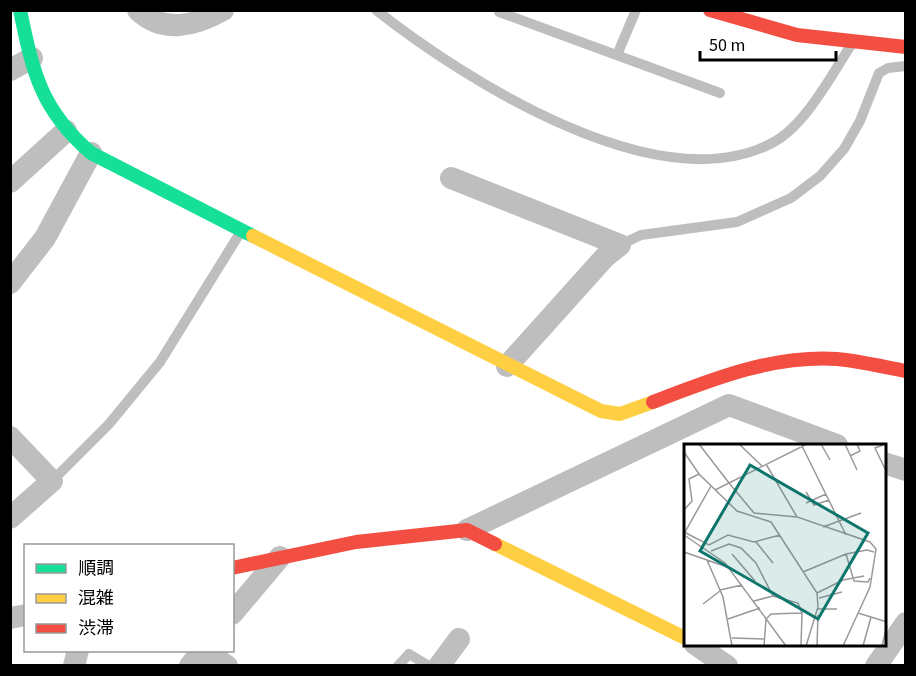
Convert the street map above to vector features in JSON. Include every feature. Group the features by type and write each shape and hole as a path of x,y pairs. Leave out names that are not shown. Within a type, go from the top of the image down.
{"street":[{"path":"20,10 29,49 50,107 66,130 91,153 507,366 601,411 620,414 737,370 779,362 837,359 906,371"},
{"path":"138,10 147,19 169,26 191,26 223,10"},
{"path":"710,10 797,35 853,43 906,47"},
{"path":"10,70 29,49"},
{"path":"10,182 66,130"},
{"path":"10,283 45,238 91,153"},
{"path":"451,178 620,245"},
{"path":"507,366 605,256 620,245"},
{"path":"234,568 356,542 467,530 729,405 834,444"},
{"path":"10,437 52,481 10,518"},
{"path":"886,463 906,470"},
{"path":"467,530 684,638"},
{"path":"234,612 280,557"},
{"path":"876,666 906,623"},
{"path":"439,666 459,639"},
{"path":"697,646 727,666"},
{"path":"190,666 202,652"},
{"path":"205,652 227,666"}],"lane":[{"path":"376,10 412,39 549,119 617,146 662,157 728,157 749,153 773,143 791,129 815,99 853,43"},
{"path":"617,56 636,10"},
{"path":"499,12 720,93"},
{"path":"10,23 29,49"},
{"path":"620,245 641,235 737,222 791,198 820,176 844,148 860,121 879,73 888,68 906,66"},
{"path":"52,481 108,424 159,362 242,229"},
{"path":"398,666 409,654 429,666"}],"traffic: fast":[{"path":"20,10 35,72 42,89 50,105 74,137 91,153 253,236"}],"traffic: slow":[{"path":"253,236 601,411 620,414 653,402"},
{"path":"495,544 684,638"}],"traffic: jam":[{"path":"710,10 797,35 906,47"},
{"path":"653,402 743,370 789,361 837,359 906,371"},
{"path":"234,568 356,542 467,530 495,544"}]}
